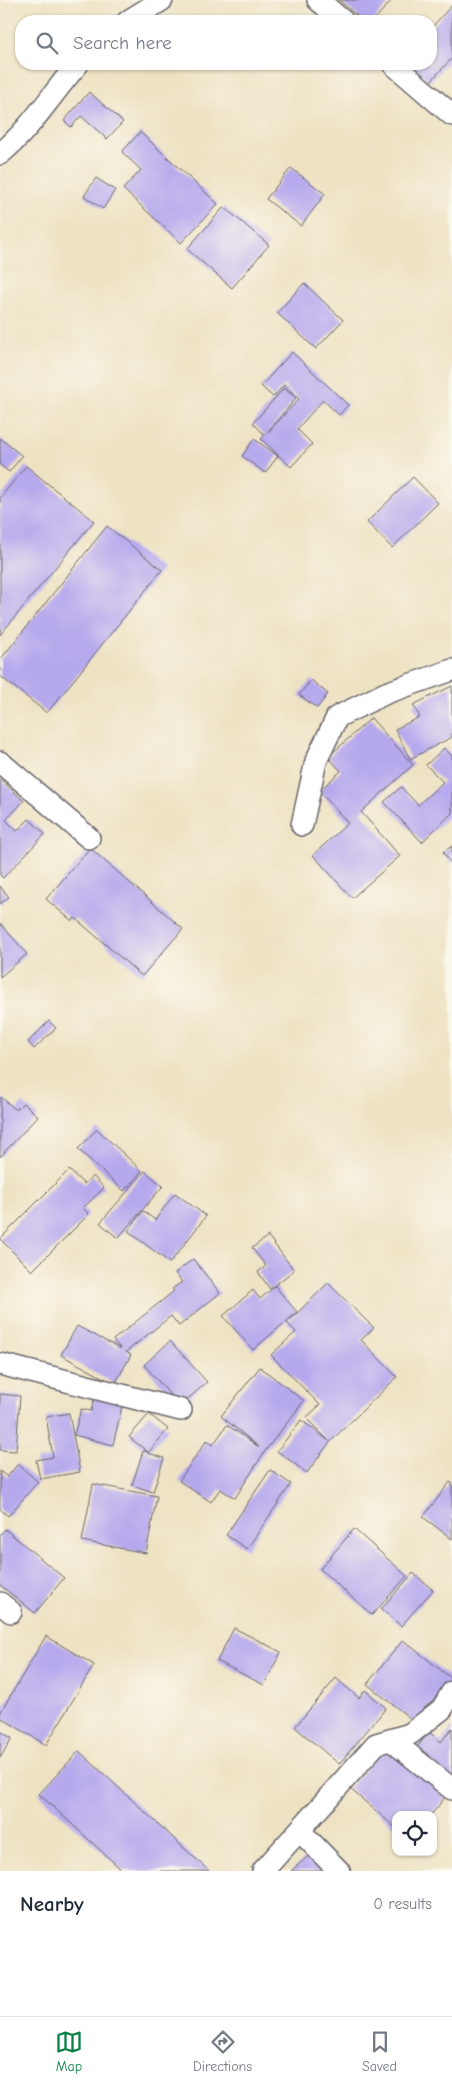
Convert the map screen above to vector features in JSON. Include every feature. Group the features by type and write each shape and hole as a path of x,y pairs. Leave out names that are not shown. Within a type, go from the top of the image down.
{"street":[{"path":"138,15 162,0"},
{"path":"318,0 336,15"},
{"path":"0,154 16,141 56,88 72,70"},
{"path":"400,70 452,115"},
{"path":"302,825 316,762 337,716 386,693 452,670"},
{"path":"0,762 88,838"},
{"path":"0,1364 181,1410"},
{"path":"263,1871 300,1831 356,1764 376,1744 410,1734 442,1709 452,1692"},
{"path":"391,1740 452,1789"},
{"path":"300,1831 339,1871"}],"building":[{"path":"339,0 392,0 378,15 356,15"},
{"path":"452,5 452,58 430,82 417,70 437,70 437,21"},
{"path":"89,92 123,122 107,139 81,116 71,127 64,121"},
{"path":"140,132 218,204 181,243 123,189 141,170 122,152"},
{"path":"291,168 325,194 301,226 266,199"},
{"path":"96,178 115,190 103,209 84,196"},
{"path":"224,207 269,245 232,288 187,249"},
{"path":"304,283 343,320 316,349 277,313"},
{"path":"292,352 348,405 339,415 323,400 297,429 312,444 291,467 261,439 265,435 253,423 284,388 296,398 267,433 299,399 284,385 273,397 261,386"},
{"path":"0,438 22,456 9,472 0,465"},
{"path":"254,439 278,456 265,473 242,456"},
{"path":"26,466 94,521 0,635 0,498"},
{"path":"413,477 438,503 392,548 367,522"},
{"path":"107,526 162,570 47,713 0,676 0,660"},
{"path":"311,680 328,694 317,708 299,695"},
{"path":"452,686 452,737 410,759 395,729 420,717 413,705"},
{"path":"371,718 413,765 361,812 400,856 352,898 313,855 348,823 319,791 341,771 328,757"},
{"path":"444,748 452,756 452,813 422,842 384,802 401,787 418,805 443,782 426,765"},
{"path":"0,779 24,801 6,820 17,831 29,819 45,834 3,878 0,875"},
{"path":"452,846 452,865 443,852"},
{"path":"90,848 183,929 142,976 75,918 72,921 46,899"},
{"path":"0,886 9,897 0,904"},
{"path":"0,923 27,954 0,977"},
{"path":"49,1021 56,1028 34,1049 28,1042"},
{"path":"1,1097 16,1110 23,1103 38,1116 0,1157 0,1124 2,1122 0,1119"},
{"path":"97,1129 142,1171 124,1191 78,1149"},
{"path":"69,1170 84,1184 93,1176 104,1188 83,1208 89,1214 32,1271 0,1239"},
{"path":"145,1171 163,1186 118,1238 100,1223"},
{"path":"175,1193 206,1216 170,1263 128,1231 143,1211 155,1220"},
{"path":"268,1236 294,1270 270,1289 258,1272 266,1266 252,1248"},
{"path":"193,1259 220,1293 179,1326 171,1316 126,1352 131,1355 115,1384 61,1355 77,1326 121,1349 113,1340 174,1291 172,1289 182,1282 175,1273"},
{"path":"328,1283 374,1328 361,1340 397,1377 330,1442 307,1473 277,1451 301,1420 329,1441 306,1418 320,1405 271,1355 296,1332 287,1323"},
{"path":"275,1286 297,1312 253,1350 223,1316 253,1290 260,1299"},
{"path":"170,1341 207,1382 180,1406 144,1365"},
{"path":"260,1367 304,1401 265,1451 235,1498 220,1489 211,1502 179,1481 207,1440 213,1445 227,1425 259,1447 221,1416"},
{"path":"0,1394 20,1396 16,1451 0,1450"},
{"path":"95,1395 123,1402 113,1445 74,1435 81,1409 91,1411"},
{"path":"69,1413 80,1472 40,1479 36,1460 53,1457 46,1417"},
{"path":"149,1414 168,1429 148,1453 164,1458 153,1492 132,1485 143,1451 148,1452 129,1437"},
{"path":"18,1464 38,1482 8,1516 0,1509 0,1471 7,1477"},
{"path":"270,1470 291,1484 247,1549 226,1535"},
{"path":"450,1482 452,1483 452,1539 423,1517"},
{"path":"93,1484 157,1496 146,1553 82,1541"},
{"path":"5,1529 64,1578 35,1613 0,1585 0,1535"},
{"path":"354,1529 407,1576 372,1615 320,1569"},
{"path":"413,1573 433,1590 401,1626 381,1609"},
{"path":"234,1628 281,1652 264,1685 217,1661"},
{"path":"46,1636 94,1665 46,1745 0,1717 0,1713"},
{"path":"403,1640 452,1679 452,1687 421,1727 367,1684"},
{"path":"336,1678 359,1698 365,1690 386,1708 339,1764 295,1727"},
{"path":"452,1728 452,1782 414,1751 429,1732 441,1742"},
{"path":"0,1731 12,1738 0,1758"},
{"path":"386,1744 447,1795 434,1811 392,1811 392,1825 349,1788"},
{"path":"79,1751 209,1871 123,1871 39,1794"},
{"path":"315,1850 333,1871 291,1871"}]}
